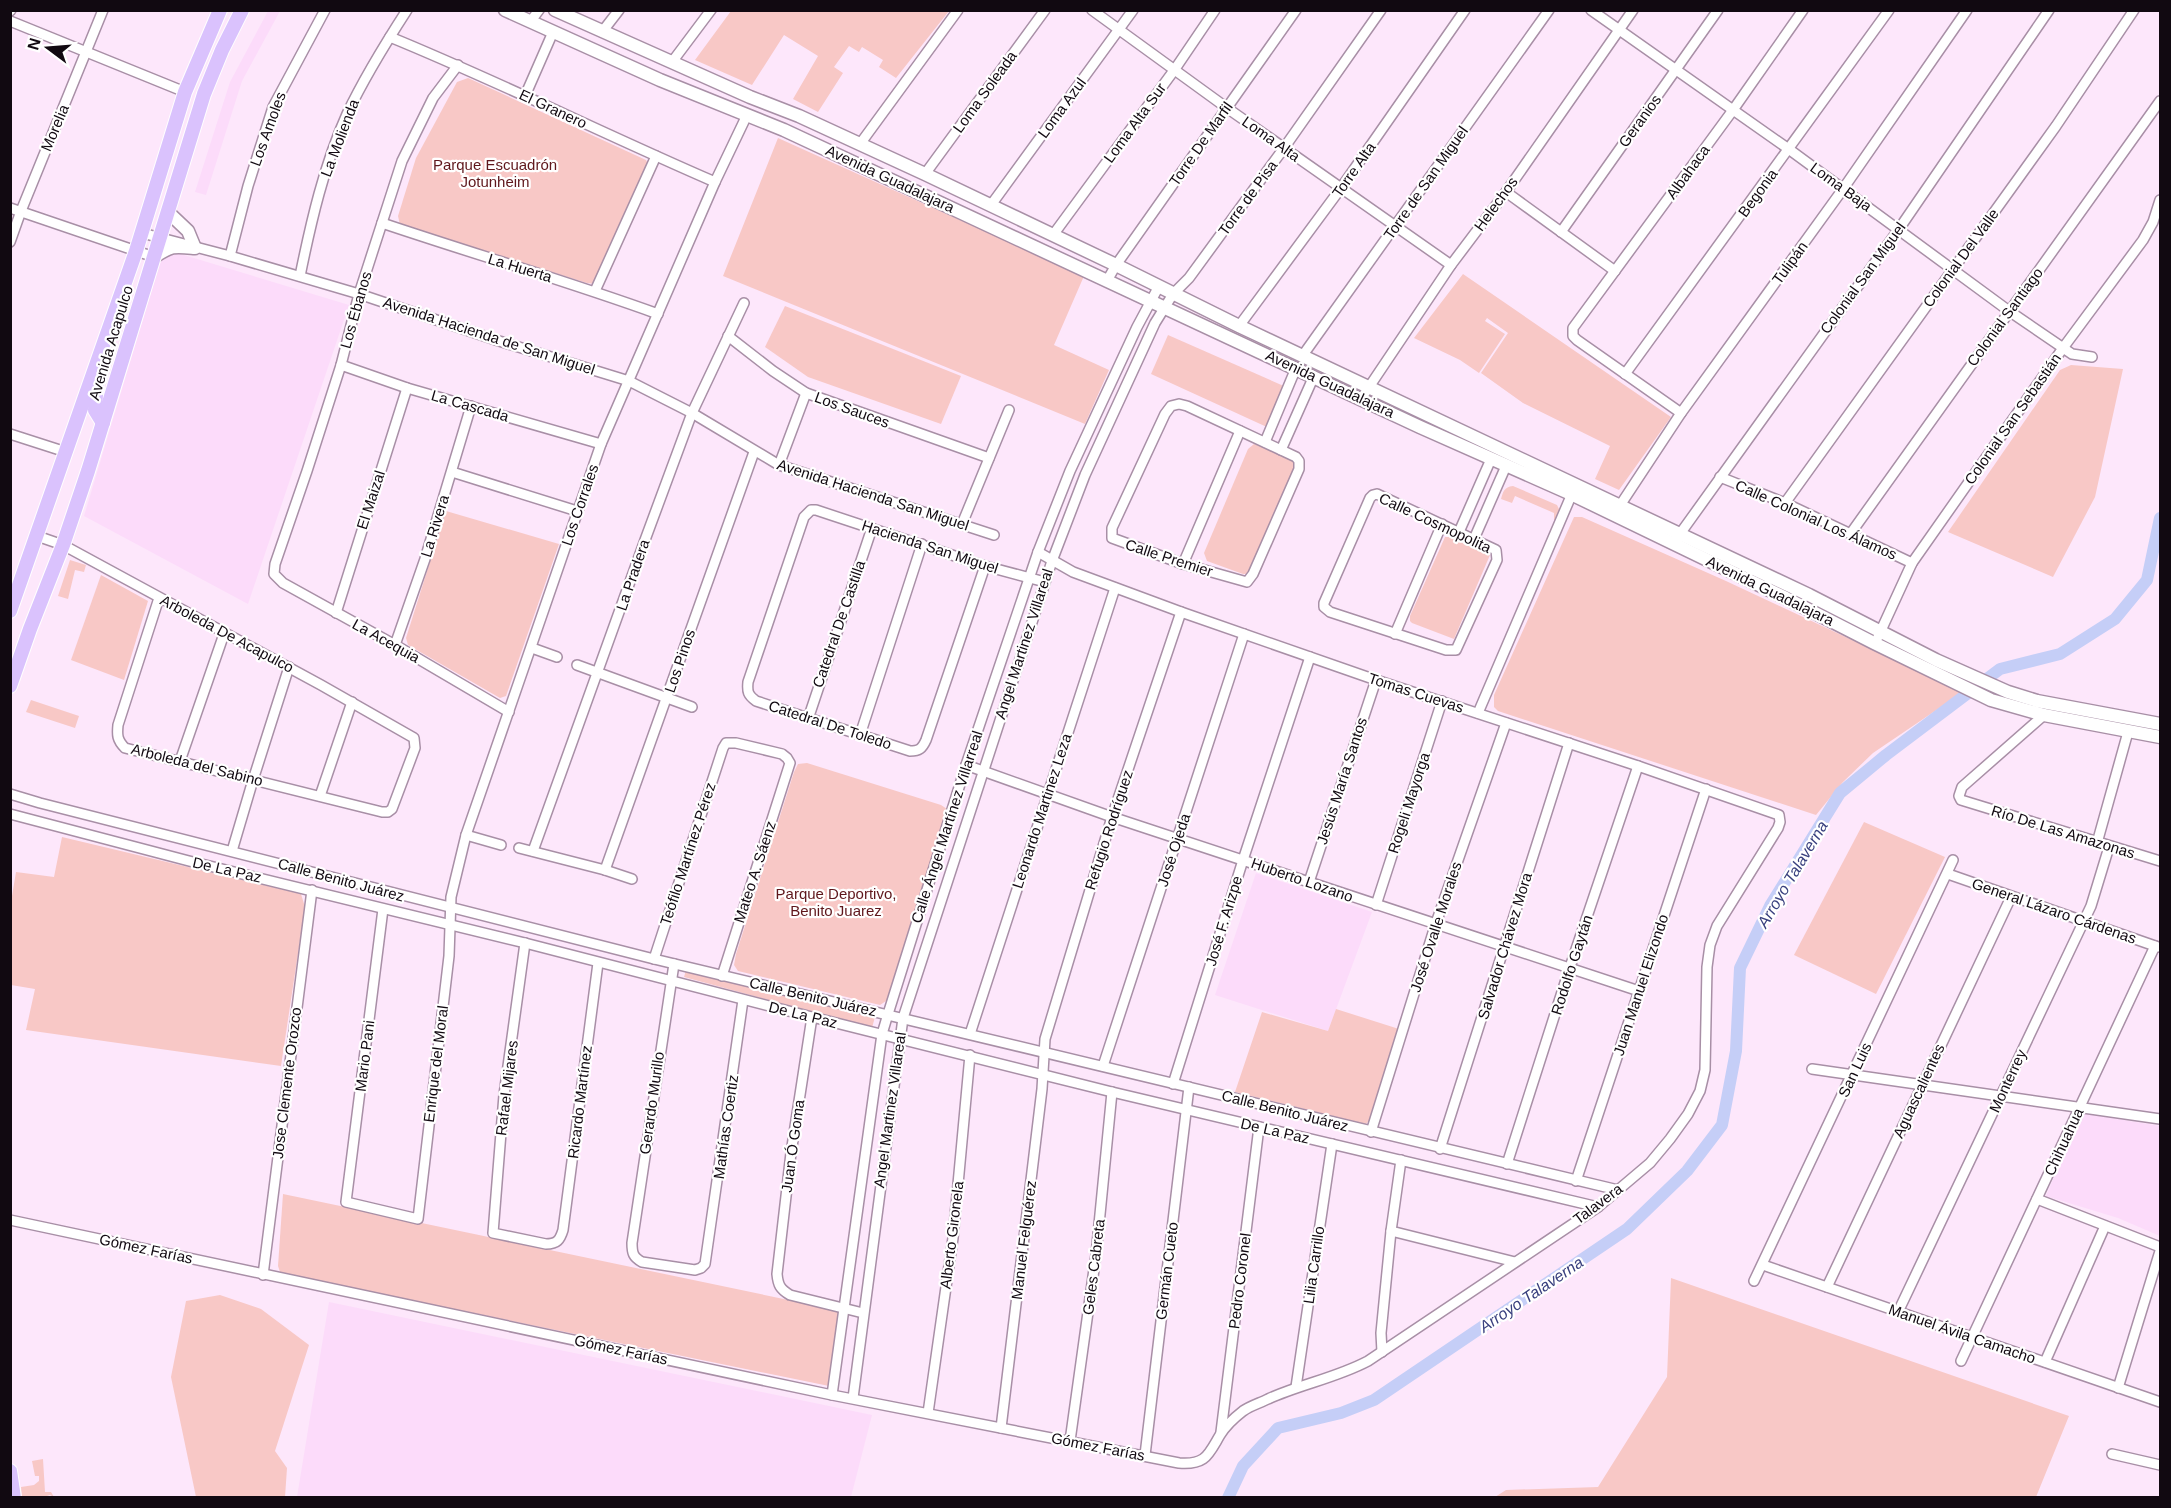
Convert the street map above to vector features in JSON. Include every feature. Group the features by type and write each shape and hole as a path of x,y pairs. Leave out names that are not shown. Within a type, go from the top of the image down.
{"main road":[{"name":"Avenida Acapulco","path":"10,611 136,251 185,92 220,10"},
{"name":"Avenida Acapulco","path":"10,686 63,545 207,86 242,10"},
{"name":"Avenida Guadalajara","path":"504,10 660,80 747,115 1108,279 1506,466 1574,489"},
{"name":"Avenida Guadalajara","path":"555,10 672,63 800,116 991,205 1239,327 1368,386 1677,539 1881,631 1935,660 2008,692 2057,705 2160,724"},
{"path":"154,257 176,246 195,248 188,231 169,213"},
{"path":"99,356 95,410 103,423"},
{"name":"Avenida Guadalajara","path":"1677,539 1874,643 1991,700 2044,715 2160,737"},
{"path":"10,1471 14,1497"}],"street":[{"name":"Morelia","path":"10,242 103,10"},
{"name":"Los Amoles","path":"230,256 248,186 273,107 325,10"},
{"name":"La Molienda","path":"300,276 312,220 337,140 356,95 407,10"},
{"path":"530,22 539,10"},
{"path":"602,32 619,10"},
{"path":"672,63 711,10"},
{"path":"860,144 958,10"},
{"name":"Loma Soleada","path":"925,174 1045,10"},
{"name":"Loma Alta","path":"1092,10 1451,265"},
{"name":"Loma Azul","path":"991,205 1133,10"},
{"name":"Loma Alta Sur","path":"1053,235 1175,69 1215,10"},
{"name":"Torre De Marfil","path":"1108,279 1296,10"},
{"name":"Torre de Pisa","path":"1173,294 1189,278 1381,10"},
{"name":"Torre Alta","path":"1239,327 1341,188 1465,10"},
{"name":"Torre de San Miguel","path":"1303,355 1549,10"},
{"name":"Loma Baja","path":"1591,10 1790,150 2009,311 2072,354 2092,357"},
{"name":"Helechos","path":"1361,399 1451,265 1506,192 1633,10"},
{"name":"Geranios","path":"1562,232 1718,10"},
{"name":"Albahaca","path":"1625,374 1576,340 1572,332 1575,324 1733,110 1803,10"},
{"name":"Begonia","path":"1625,374 1790,150 1889,10"},
{"name":"Tulipán","path":"1617,510 1681,413 1843,189 1966,10"},
{"name":"Colonial San Miguel","path":"1677,539 1899,229 2049,10"},
{"name":"Colonial Del Valle","path":"1785,503 2056,126 2134,10"},
{"path":"10,21 185,92"},
{"path":"525,96 553,32"},
{"name":"El Granero","path":"390,37 458,65 715,182"},
{"name":"Los Ébanos","path":"275,564 341,365 359,294 402,161 442,84 458,65"},
{"name":"Colonial Santiago","path":"1851,533 2160,101"},
{"name":"Los Corrales","path":"451,909 455,878 466,835 601,444 715,182 747,115"},
{"path":"595,291 656,156"},
{"path":"1506,192 1615,271"},
{"name":"Colonial San Sebastián","path":"1874,643 1912,563 2063,348 2143,240 2153,222 2160,200"},
{"path":"10,208 154,257"},
{"name":"La Huerta","path":"382,223 595,291 658,314"},
{"name":"Avenida Hacienda de San Miguel","path":"142,233 300,276 629,381"},
{"name":"Calle Ángel Martínez Villarreal","path":"832,1395 882,1034 966,765 1038,552 1070,471 1159,286"},
{"name":"Angel Martinez Villareal","path":"853,1398 903,1018 1052,561 1085,475 1155,323 1173,294"},
{"name":"La Pradera","path":"533,851 693,413 744,303"},
{"name":"Los Sauces","path":"728,336 806,393 989,458"},
{"name":"La Cascada","path":"341,365 407,388 601,444"},
{"path":"1265,442 1296,368"},
{"path":"1625,374 1681,413"},
{"path":"1281,450 1314,376"},
{"name":"Avenida Hacienda San Miguel","path":"629,381 693,413 754,452 779,465 994,535"},
{"name":"El Maizal","path":"336,613 407,388"},
{"path":"779,465 806,393"},
{"name":"Calle Premier","path":"1179,404 1187,406 1265,442 1299,460 1299,469 1250,580 1241,582 1112,538 1112,528 1165,414 1171,406 1179,404"},
{"name":"La Rivera","path":"395,645 453,472 471,406"},
{"path":"962,524 1009,410"},
{"path":"1183,564 1240,431"},
{"path":"10,434 66,452"},
{"name":"Los Pinos","path":"605,870 754,452"},
{"path":"1459,532 1491,459"},
{"path":"1474,539 1506,466"},
{"path":"453,472 577,511"},
{"name":"Calle Colonial Los Álamos","path":"1720,477 1785,503 1912,563"},
{"path":"1478,713 1574,489"},
{"name":"Calle Cosmopolita","path":"1373,495 1381,496 1459,532 1491,547 1497,554 1456,650 1446,650 1326,610 1324,603 1373,495"},
{"name":"Hacienda San Miguel","path":"816,510 985,566 1045,582"},
{"name":"Catedral De Toledo","path":"816,510 807,512 804,517 747,690 749,696 756,701 808,719 910,751 922,748 985,566"},
{"path":"1395,634 1442,524"},
{"name":"Catedral De Castilla","path":"808,719 872,528"},
{"name":"Arboleda De Acapulco","path":"37,536 63,545 224,634 289,667 414,738 415,748 395,805 388,812"},
{"path":"860,735 922,544"},
{"path":"1038,552 1052,561"},
{"name":"Tomas Cuevas","path":"1052,561 1073,572 1181,612 1376,680 1775,812 1780,818"},
{"name":"La Acequia","path":"275,564 274,574 278,579 509,712"},
{"name":"Leonardo Martinez Leza","path":"970,1034 1115,588"},
{"name":"Arboleda del Sabino","path":"159,598 118,724 119,742 125,748 388,812"},
{"name":"Refugio Rodríguez","path":"1044,1051 1045,1039 1113,817 1181,612"},
{"path":"180,761 224,634"},
{"name":"José Ojeda","path":"1103,1066 1244,634"},
{"path":"532,648 556,657"},
{"name":"José F. Arizpe","path":"1173,1084 1310,657"},
{"path":"577,665 692,707"},
{"path":"232,851 289,667"},
{"name":"Jesús María Santos","path":"1309,882 1376,680"},
{"name":"Rogeli Mayorga","path":"1376,905 1442,701"},
{"path":"320,796 352,702"},
{"name":"Río De Las Amazonas","path":"2044,715 1962,787 1959,796 1965,802 2160,861"},
{"name":"José Ovalle Morales","path":"1371,1132 1436,923 1506,723"},
{"path":"2097,843 2128,732"},
{"name":"Teófilo Martínez Pérez","path":"654,959 726,743 782,754 790,763 789,769"},
{"name":"Salvador Chávez Mora","path":"1440,1149 1569,743"},
{"name":"Huberto Lozano","path":"966,765 1113,817 1570,967 1639,992"},
{"name":"Rodolfo Gaytán","path":"1507,1164 1638,766"},
{"name":"Mateo A. Sáenz","path":"722,976 789,769"},
{"name":"Juan Manuel Elizondo","path":"1576,1181 1706,789"},
{"name":"Calle Benito Juárez","path":"10,794 451,909 722,976 1044,1051 1440,1149 1618,1190"},
{"path":"33,821 40,803"},
{"name":"De La Paz","path":"10,814 1112,1092 1598,1207"},
{"name":"Talavera","path":"1220,1435 1233,1419 1246,1409 1296,1387 1348,1372 1382,1352 1598,1207 1650,1163 1688,1114 1700,1091 1705,1070 1707,967 1710,945 1729,906 1778,828 1780,818"},
{"path":"466,835 501,846"},
{"name":"Monterrey","path":"1899,1312 2091,906 2109,847"},
{"path":"519,848 632,879"},
{"name":"San Luis","path":"1754,1281 1953,860"},
{"name":"General Lázaro Cárdenas","path":"1948,874 2158,947"},
{"name":"Jose Clemente Orozco","path":"263,1275 312,890"},
{"name":"Aguascalientes","path":"1827,1287 2011,897"},
{"name":"Mario Pani","path":"383,909 346,1202 418,1219"},
{"name":"Enrique del Moral","path":"418,1219 451,909"},
{"name":"Rafael Mijares","path":"525,943 504,1095 493,1233 546,1244 554,1244 560,1240"},
{"name":"Chihuahua","path":"1961,1360 2079,1108 2158,947"},
{"name":"Ricardo Martínez","path":"560,1240 598,963"},
{"name":"Gerardo Murillo","path":"674,964 632,1254 635,1259 642,1262 695,1270 705,1264 708,1255"},
{"name":"Mathías Coertiz","path":"708,1255 743,1000"},
{"name":"Juan Ó Goma","path":"812,1017 791,1154 777,1274 778,1284 790,1295 844,1308"},
{"name":"Manuel Felguérez","path":"1001,1428 1042,1089 1044,1051"},
{"name":"Alberto Gironela","path":"928,1413 953,1238 970,1055"},
{"path":"1812,1069 2160,1119"},
{"name":"Germán Cueto","path":"1145,1455 1189,1087"},
{"name":"Geles Cabreta","path":"1070,1442 1096,1255 1112,1092"},
{"name":"Pedro Coronel","path":"1220,1435 1259,1127"},
{"name":"Lilia Carrillo","path":"1296,1387 1332,1144"},
{"path":"1382,1352 1381,1333 1391,1231 1401,1160"},
{"path":"2037,1199 2160,1249 2118,1388"},
{"name":"Gómez Farías","path":"10,1220 832,1395 1179,1463 1192,1464 1203,1460 1213,1450 1220,1435"},
{"path":"2045,1362 2105,1226"},
{"path":"1391,1231 1515,1262"},
{"name":"Manuel Ávila Camacho","path":"1763,1265 2160,1402"},
{"path":"844,1308 863,1312"},
{"path":"2112,1454 2160,1465"}],"shaded area":[{"path":"268,11 280,11 242,81 206,195 195,192 230,82"},
{"path":"164,249 349,305 248,604 84,516"},
{"path":"1256,873 1372,912 1328,1031 1215,995"},
{"path":"2081,1113 2160,1126 2160,1236 2118,1218 2046,1196"},
{"path":"329,1302 872,1415 851,1497 297,1497"}],"green space":[{"path":"731,11 949,11 896,78 879,67 883,60 862,47 859,52 849,46 834,67 843,73 818,112 793,99 818,56 784,35 752,85 695,60"},
{"name":"Parque Escuadrón Jotunheim","path":"468,78 646,160 648,164 595,284 400,225 398,216 416,158 457,82"},
{"path":"778,138 1084,276 1054,345 1109,370 1085,424 723,276"},
{"path":"1463,274 1671,417 1619,490 1595,479 1610,446 1523,403 1481,373 1508,333 1487,318 1485,321 1505,334 1479,373 1460,360 1414,338"},
{"path":"785,306 961,376 941,424 808,377 765,347"},
{"path":"1168,335 1286,387 1269,428 1151,374"},
{"path":"2071,365 2123,369 2095,497 2053,577 1948,532 2060,370"},
{"path":"1254,444 1296,460 1298,463 1248,574 1243,574 1207,561 1204,553 1248,449"},
{"path":"1513,486 1557,505 1560,511 1558,521 1554,520 1554,513 1515,496 1512,503 1501,499 1503,492"},
{"path":"446,511 559,544 506,696 500,698 408,645 406,638"},
{"path":"1574,517 1582,517 1726,581 1963,692 1873,753 1843,782 1816,815 1498,711 1494,707 1494,695"},
{"path":"1445,537 1490,555 1454,639 1410,621 1410,616"},
{"path":"70,560 86,565 84,572 75,570 68,599 58,596"},
{"path":"101,575 148,601 124,680 71,660"},
{"path":"31,700 79,716 75,728 26,712"},
{"name":"Parque Deportivo, Benito Juarez","path":"807,763 941,805 947,809 889,999 880,1005 738,971 734,965 794,772 798,764"},
{"path":"1864,822 1945,857 1876,994 1794,955"},
{"path":"62,837 301,894 305,907 281,1066 26,1030 35,989 11,985 10,896 12,896 16,872 54,877"},
{"path":"686,970 876,1013 872,1028 684,977"},
{"path":"1336,1009 1399,1029 1373,1116 1366,1124 1235,1092 1262,1012 1328,1031"},
{"path":"283,1194 841,1311 829,1386 288,1275 280,1272 278,1266"},
{"path":"1671,1278 2069,1416 2036,1497 1495,1497 1506,1490 1598,1487 1667,1377"},
{"path":"220,1295 261,1309 309,1345 275,1451 287,1468 285,1497 196,1497 171,1377 186,1301"},
{"path":"43,1459 45,1492 51,1492 54,1497 50,1495 22,1497 21,1487 34,1485 39,1481 39,1476 35,1476 32,1461"}],"waterway":[{"name":"Arroyo Talaverna","path":"1228,1498 1243,1466 1278,1428 1341,1413 1374,1400 1627,1229 1687,1171 1722,1125 1736,1051 1740,968 1770,906 1840,793 1886,755 2000,669 2060,654 2115,619 2147,580 2160,518"}]}
